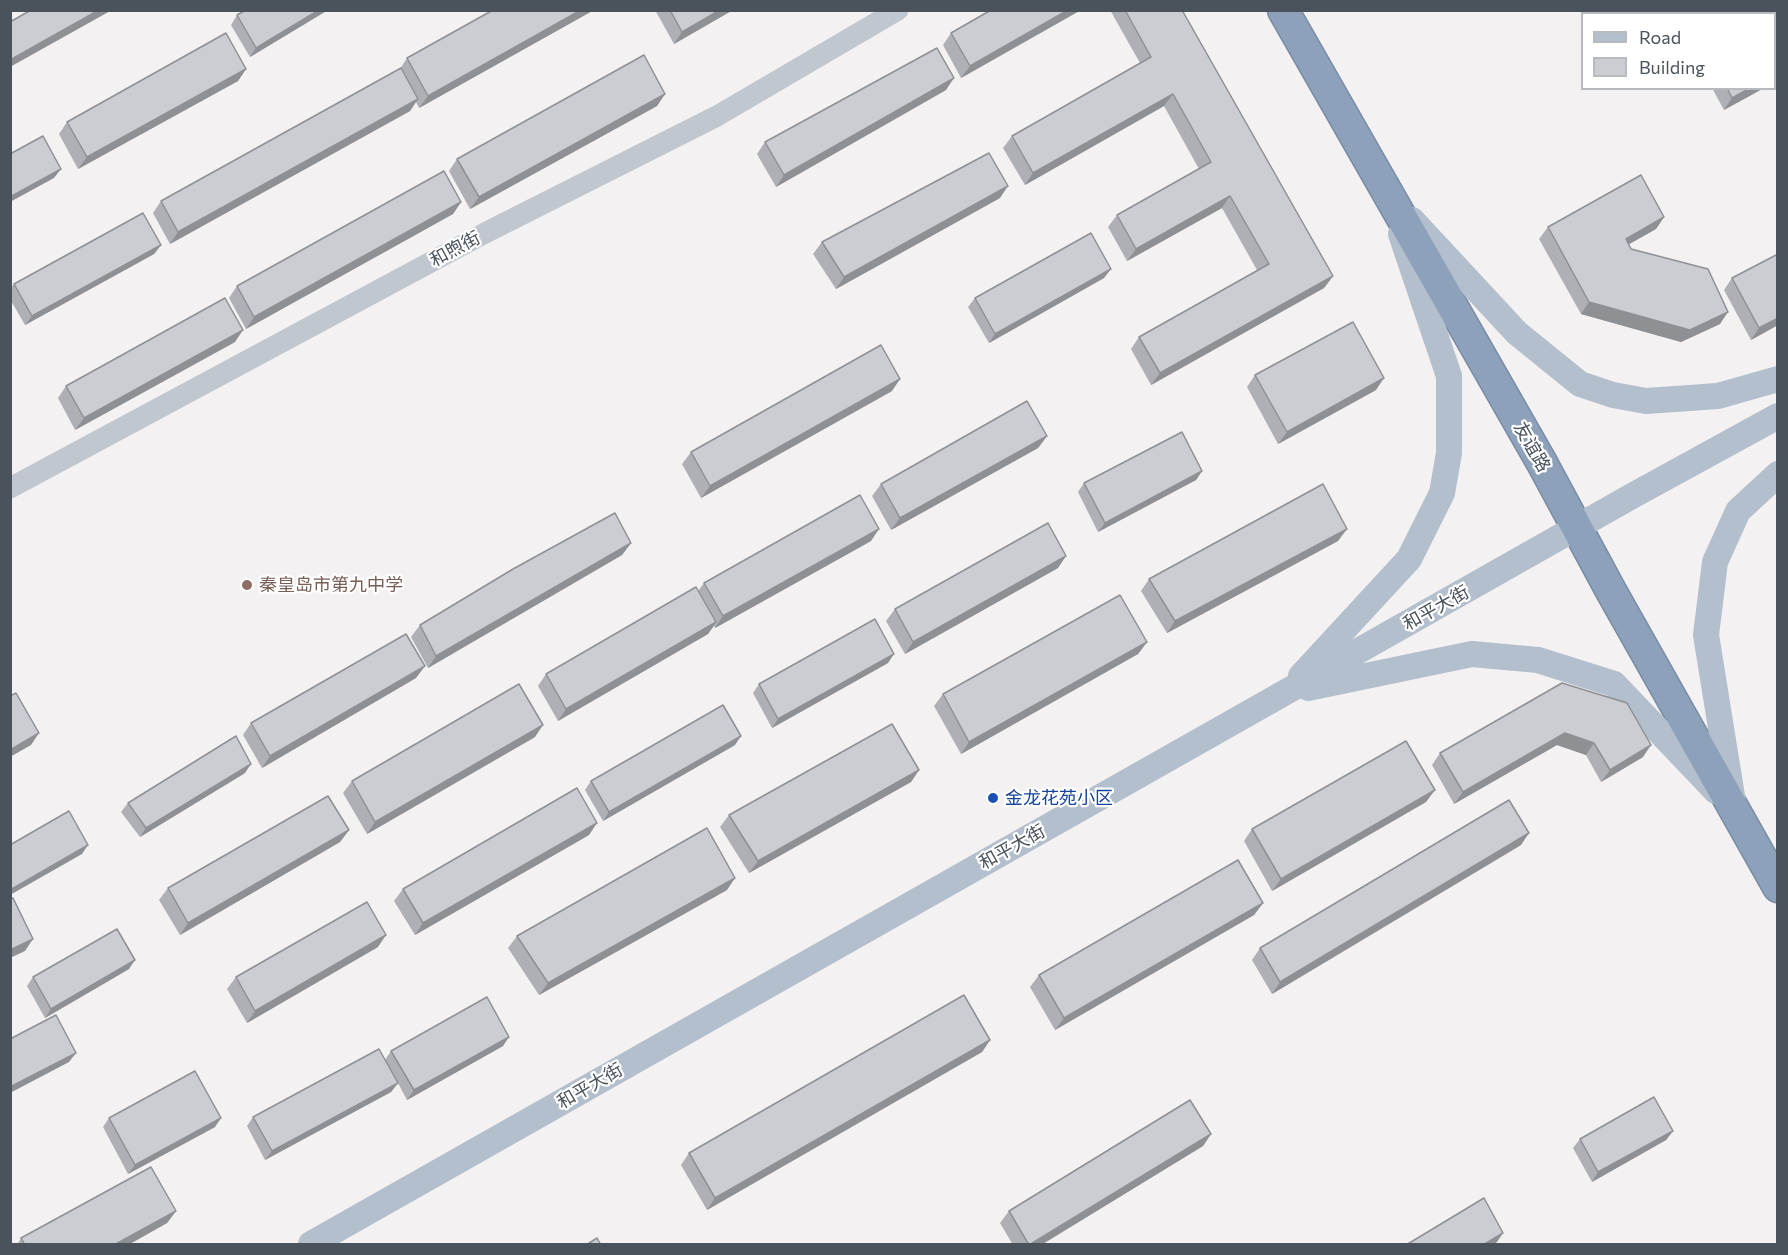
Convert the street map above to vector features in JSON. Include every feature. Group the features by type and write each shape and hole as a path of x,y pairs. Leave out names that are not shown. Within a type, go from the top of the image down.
{"highway":[{"name":"友谊路","path":"1283,10 1778,887"}],"main road":[{"path":"1389,196 1517,333 1580,384 1613,395 1646,401 1718,396 1778,379"},
{"path":"1284,693 1409,559 1442,493 1449,453 1449,376 1389,196"},
{"name":"和平大街","path":"311,1245 1632,496 1778,416"},
{"path":"1735,811 1706,635 1715,562 1738,511 1778,474"},
{"path":"1284,693 1472,654 1538,660 1614,684 1735,811"}],"street":[{"name":"和煦街","path":"10,488 484,233 717,116 898,10"}],"building":[{"path":"31,10 99,10 10,60 10,22"},
{"path":"246,10 319,10 256,48 237,15"},
{"path":"493,10 581,10 428,96 407,58"},
{"path":"670,10 720,10 682,32"},
{"path":"991,10 1068,10 970,66 951,33"},
{"path":"1125,10 1182,10 1333,276 1160,373 1139,337 1269,264 1230,196 1136,249 1117,215 1211,162 1173,94 1033,173 1012,136 1151,57"},
{"path":"226,33 246,69 87,157 67,122"},
{"path":"1778,34 1778,74 1776,74 1776,35"},
{"path":"937,48 954,78 784,175 765,142"},
{"path":"644,55 665,94 479,197 457,159"},
{"path":"401,68 418,99 178,232 161,201"},
{"path":"1728,90 1746,90 1732,98"},
{"path":"43,136 61,169 10,197 10,154"},
{"path":"989,153 1008,186 844,277 822,242"},
{"path":"444,171 461,202 254,317 237,286"},
{"path":"1641,175 1664,217 1626,239 1631,249 1708,269 1728,312 1690,330 1589,302 1548,227"},
{"path":"143,213 161,245 32,316 14,284"},
{"path":"1091,233 1111,269 995,334 975,298"},
{"path":"1778,254 1778,318 1759,328 1732,278"},
{"path":"225,298 243,330 84,418 66,386"},
{"path":"1353,322 1384,378 1287,432 1255,375"},
{"path":"881,345 900,379 710,486 691,452"},
{"path":"1027,401 1047,436 900,518 881,484"},
{"path":"1182,432 1202,471 1105,523 1084,483"},
{"path":"1323,484 1347,529 1175,621 1149,579"},
{"path":"860,495 879,529 723,616 704,583"},
{"path":"615,513 631,543 436,656 420,625 513,569"},
{"path":"1048,523 1066,556 913,642 895,609"},
{"path":"696,587 716,622 566,709 546,674"},
{"path":"1120,595 1147,642 969,742 943,694"},
{"path":"875,619 894,654 778,719 759,684"},
{"path":"406,634 425,666 270,756 251,723"},
{"path":"1562,683 1627,703 1651,745 1610,770 1594,743 1565,733 1463,792 1440,753"},
{"path":"519,684 543,725 375,822 352,781"},
{"path":"16,693 39,733 10,750 10,696"},
{"path":"723,705 741,736 609,812 591,781"},
{"path":"892,724 919,770 758,861 729,815"},
{"path":"236,736 251,764 146,828 128,803"},
{"path":"1406,741 1435,790 1281,879 1252,829"},
{"path":"577,788 597,823 423,923 403,889"},
{"path":"328,796 349,830 188,923 168,888"},
{"path":"1509,800 1529,833 1280,982 1260,948"},
{"path":"69,811 88,845 10,890 10,845"},
{"path":"707,828 735,878 548,983 517,936"},
{"path":"1238,860 1263,903 1064,1018 1039,975"},
{"path":"13,898 33,939 10,950 10,899"},
{"path":"367,902 386,935 255,1011 236,977"},
{"path":"117,929 135,960 51,1009 33,977"},
{"path":"964,995 990,1040 715,1198 689,1153"},
{"path":"487,997 509,1037 414,1090 391,1051"},
{"path":"56,1015 76,1053 10,1087 10,1039"},
{"path":"379,1049 398,1083 272,1151 253,1117"},
{"path":"195,1071 221,1118 135,1165 109,1118"},
{"path":"1654,1097 1673,1131 1598,1172 1580,1139"},
{"path":"1190,1100 1211,1134 1029,1245 1009,1211"},
{"path":"151,1167 176,1211 114,1245 25,1245 21,1238"},
{"path":"1484,1198 1503,1233 1483,1245 1406,1245"},
{"path":"597,1238 601,1245 586,1245"}],"place":[{"name":"秦皇岛市第九中学","path":"247,585"},
{"name":"金龙花苑小区","path":"993,798"}]}
